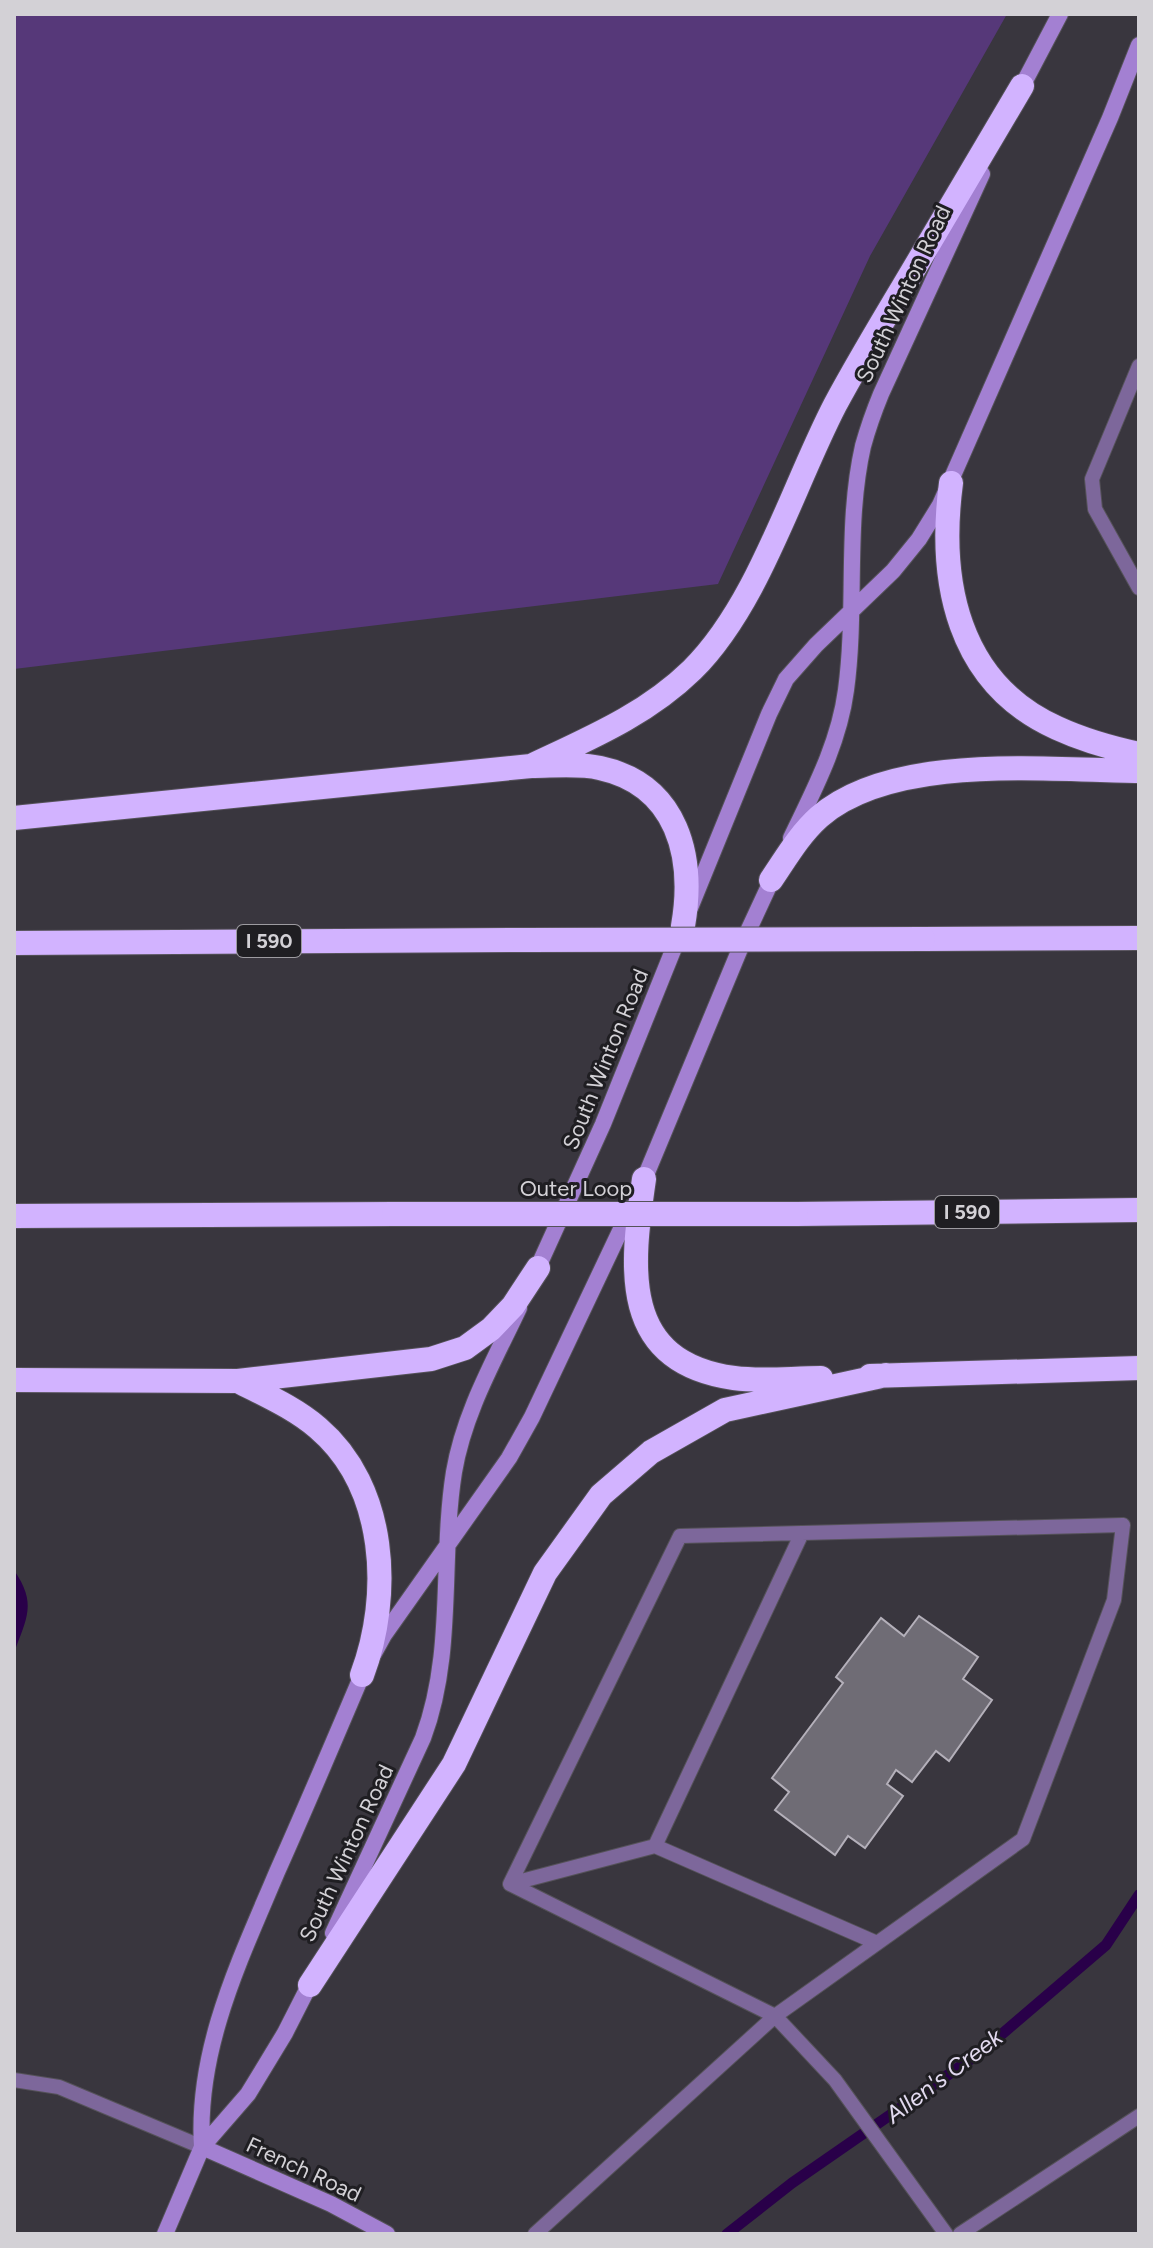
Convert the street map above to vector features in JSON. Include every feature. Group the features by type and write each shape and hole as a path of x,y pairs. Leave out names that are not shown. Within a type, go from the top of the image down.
{"highway":[{"path":"531,766 612,728 645,708 691,671 725,630 744,599 834,406 1022,86"},
{"path":"951,483 946,543 949,584 960,621 985,668 1015,701 1055,727 1095,743 1139,754"},
{"path":"14,818 531,766 597,767 637,784 658,803 675,826 685,853 688,894 683,926"},
{"path":"771,880 794,845 821,816 852,795 890,781 963,770 1139,771"},
{"name":"I 590","path":"14,943 1139,938"},
{"path":"644,1179 638,1223 639,1302 648,1330 664,1348 686,1364 732,1378 750,1380 1139,1368"},
{"name":"Outer Loop","path":"14,1216 1139,1210"},
{"path":"14,1380 238,1381 411,1362 448,1355 472,1344 491,1329 513,1306 538,1268"},
{"path":"310,1985 454,1764 545,1573 601,1495 651,1452 725,1410 886,1375"},
{"path":"238,1381 321,1430 347,1462 363,1491 376,1536 380,1579 375,1635 362,1675"}],"main road":[{"name":"South Winton Road","path":"202,2147 203,2087 221,2014 243,1953 362,1675 384,1635 500,1473 525,1430 644,1179 742,944 833,746 846,692 858,481 869,427 881,394 1022,86 1060,14"},
{"name":"South Winton Road","path":"165,2234 202,2147 248,2094 310,1985 430,1717 441,1670 452,1489 462,1434 603,1124 781,688 800,662 911,550 926,529 951,483 1139,45"},
{"name":"French Road","path":"202,2147 321,2200 387,2234"}],"lane":[{"path":"1139,366 1092,479 1095,509 1139,588"},
{"path":"510,1884 680,1536 1123,1525 1114,1600 1023,1839 775,2016 535,2234"},
{"path":"655,1846 802,1533"},
{"path":"510,1884 655,1846 877,1943"},
{"path":"510,1884 775,2016 835,2080 946,2234"},
{"path":"14,2080 59,2087 202,2147"},
{"path":"960,2234 1139,2116"}],"shaded area":[{"path":"14,14 1007,14 870,256 718,584 14,669"},
{"path":"14,1570 26,1592 28,1611 14,1653"}],"building":[{"path":"919,1616 978,1657 963,1679 992,1700 949,1761 936,1751 912,1782 896,1770 887,1784 903,1796 865,1848 848,1836 835,1855 775,1810 789,1792 772,1778 843,1683 836,1677 881,1618 904,1636"}],"waterway":[{"name":"Allen's Creek","path":"727,2234 792,2183 981,2052 1106,1945 1139,1895"}]}
